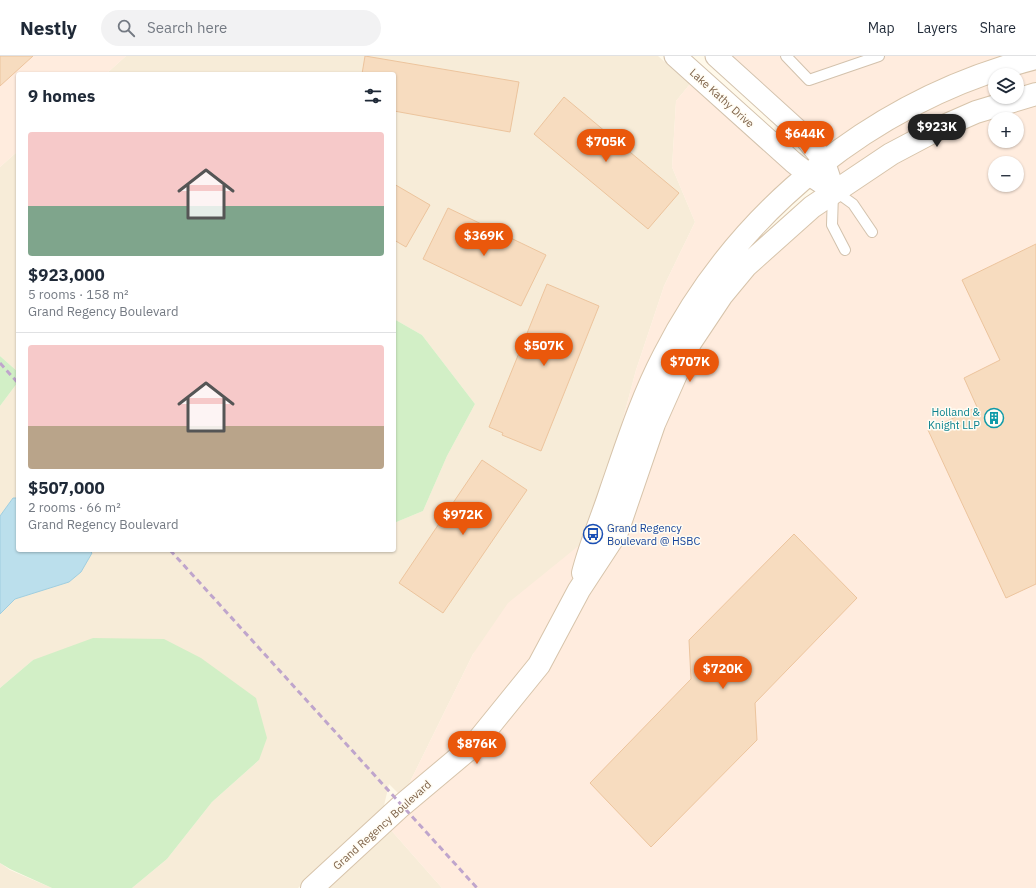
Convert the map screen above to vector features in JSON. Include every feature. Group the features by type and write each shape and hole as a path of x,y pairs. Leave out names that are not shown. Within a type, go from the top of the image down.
{"street":[{"name":"Lake Kathy Drive","path":"675,56 816,168 834,191"},
{"name":"Lake Kathy Drive","path":"716,56 802,134 816,168"},
{"name":"Grand Regency Boulevard","path":"579,590 587,560 633,423 644,396 673,337 706,285 730,253 765,215 816,168 871,127 936,93 994,71 1036,58"},
{"name":"Grand Regency Boulevard","path":"312,888 401,806 475,744 539,665 579,590 617,532 654,424 680,362 701,325 722,295 746,266 791,224 834,191 891,154 944,126 976,112 1036,94"}],"lane":[{"path":"786,56 809,80 879,56"},
{"path":"845,250 832,225 834,191 854,204 872,232"}],"shaded area":[{"path":"0,56 126,56 108,72 16,72 16,153 0,167"},
{"path":"126,56 658,56 690,84 676,101 672,167 695,222 664,286 636,370 619,434 582,543 473,654 406,790 400,795 389,784 383,810 298,888 132,888 167,859 212,802 259,760 33,660 0,688 0,614 15,599 69,582 81,572 92,553 91,552 396,552 396,522 423,511 447,456 475,404 422,335 396,320 396,72 108,72"},
{"path":"732,56 1009,56 900,101 868,118 826,147 809,126"},
{"path":"1036,69 1036,84 1024,87 1024,73"},
{"path":"690,84 793,175 619,434 636,370 664,286 695,222 672,167 676,101"},
{"path":"988,84 988,100 839,176 835,164 907,118"},
{"path":"1036,104 1036,888 442,888 390,829 584,601 586,601 698,347 741,286 774,251 839,199 895,163 979,121 988,118 988,148 1024,148 1024,112 1009,112"},
{"path":"16,153 16,370 0,356 0,167"},
{"path":"16,385 16,498 13,498 0,516 0,406"},
{"path":"582,543 570,586 531,660 469,737 406,790 473,654 508,603"},
{"path":"390,829 442,888 326,888"},
{"path":"0,863 10,870 52,888 0,888"}],"green space":[{"path":"396,320 422,335 475,404 447,456 423,511 396,522"},
{"path":"0,356 16,370 16,385 0,406"},
{"path":"93,638 164,639 201,658 256,698 267,738 259,760 212,802 167,859 132,888 52,888 0,863 0,688 33,660"}],"water":[{"path":"13,498 16,498 16,552 92,553 81,572 69,582 15,599 0,614 0,516"}],"building":[{"path":"0,56 33,56 0,86"},
{"path":"365,56 519,82 510,132 396,111 396,72 362,72"},
{"path":"564,97 679,193 648,229 534,134"},
{"path":"396,185 430,205 406,247 396,241"},
{"path":"448,208 546,255 521,306 423,259"},
{"name":"Holland & Knight LLP","path":"1036,244 1036,584 1006,598 928,430 977,407 964,378 1000,360 962,280"},
{"path":"547,284 599,306 541,451 502,435 503,433 489,427"},
{"path":"482,460 527,490 443,613 399,583"},
{"path":"794,534 857,598 755,703 757,740 651,847 590,783 691,679 689,640"}],"railway":[{"path":"0,363 16,381"},
{"path":"172,552 477,888"}],"place":[{"name":"Holland & Knight LLP","path":"994,418"},
{"name":"Grand Regency Boulevard @ HSBC","path":"593,534"}]}
